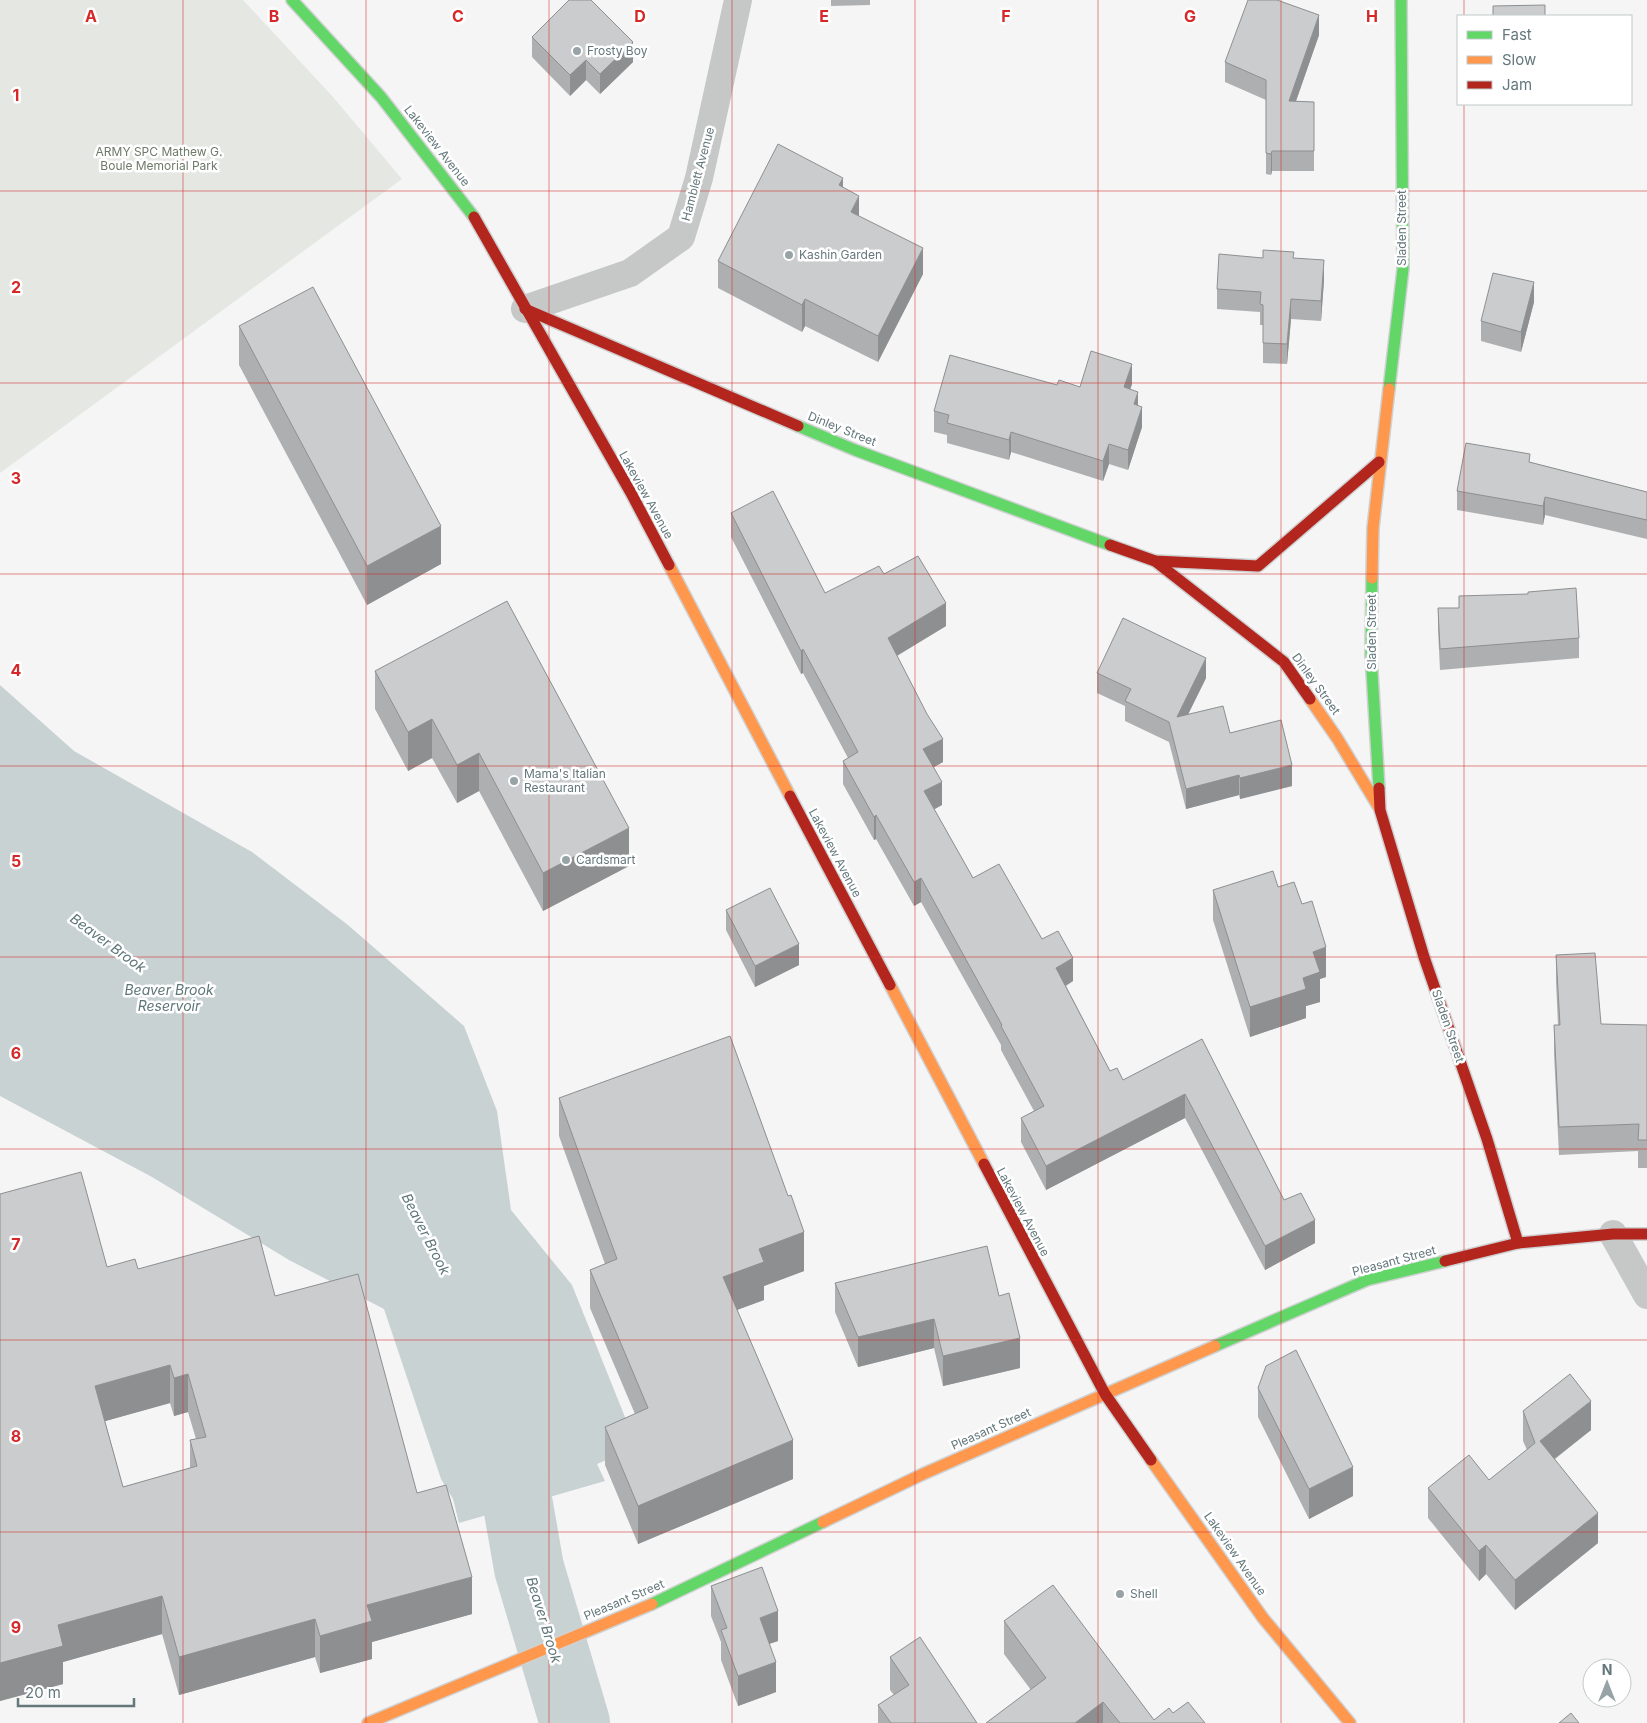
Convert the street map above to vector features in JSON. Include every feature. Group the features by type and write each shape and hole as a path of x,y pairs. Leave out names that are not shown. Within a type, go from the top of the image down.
{"main road":[{"name":"Lakeview Avenue","path":"292,0 381,97 471,212 631,493 962,1127 1105,1394 1263,1618 1350,1723"},
{"name":"Sladen Street","path":"1401,0 1402,269 1373,528 1371,655 1380,810 1424,957 1487,1139 1518,1243"},
{"name":"Dinley Street","path":"525,309 855,450 1155,561 1258,566 1379,462"},
{"name":"Dinley Street","path":"1155,561 1284,662 1337,738 1380,810"},
{"name":"Pleasant Street","path":"368,1723 676,1593 922,1474 1367,1280 1518,1243 1613,1234 1647,1234"}],"street":[{"name":"Hamblett Avenue","path":"525,309 630,273 681,237 699,178 738,0"},
{"path":"1613,1234 1647,1295"}],"green space":[{"name":"ARMY SPC Mathew G. Boule Memorial Park","path":"0,0 243,0 333,97 402,179 0,473"}],"water":[{"name":"Beaver Brook Reservoir","path":"0,685 74,751 252,852 348,925 464,1026 497,1111 511,1210 572,1285 637,1447 597,1464 605,1481 459,1523 453,1499 441,1479 384,1309 289,1260 152,1177 0,1096"}],"building":[{"path":"569,0 591,0 633,42 600,74 586,60 570,75 532,37"},
{"path":"1248,0 1277,0 1319,15 1289,101 1314,102 1314,151 1272,151 1271,154 1266,153 1266,80 1225,62"},
{"path":"1545,5 1545,15 1493,15 1493,6"},
{"path":"778,144 843,178 839,185 859,196 851,212 923,248 878,336 805,299 802,305 718,261"},
{"path":"1263,250 1294,252 1293,258 1324,260 1321,301 1291,299 1287,344 1263,343 1261,292 1217,289 1219,254 1263,258"},
{"path":"1493,273 1534,282 1521,332 1481,321"},
{"path":"313,287 441,526 367,566 239,326"},
{"path":"1091,351 1132,364 1124,387 1138,392 1134,404 1142,407 1128,450 1109,444 1103,461 1011,432 1009,440 947,423 949,415 934,411 950,355 1057,385 1059,380 1080,387"},
{"path":"1466,443 1530,454 1529,462 1647,492 1647,520 1545,497 1543,506 1457,491"},
{"path":"773,491 825,593 879,566 884,574 918,556 946,603 888,638 927,714 943,739 923,749 942,782 924,791 973,878 999,864 1042,939 1058,931 1073,958 1056,968 1110,1071 1117,1068 1123,1080 1202,1039 1284,1200 1301,1193 1315,1220 1265,1246 1185,1094 1046,1166 1021,1118 1044,1106 921,878 914,882 876,815 874,817 843,761 858,752 803,649 801,651 731,513"},
{"path":"1576,588 1579,638 1440,649 1438,608 1459,608 1459,596 1528,594 1528,592"},
{"name":"Mama's Italian Restaurant","path":"507,601 629,828 543,873 479,753 457,765 432,719 408,732 375,671"},
{"path":"1123,618 1206,658 1177,717 1223,706 1230,733 1281,720 1292,765 1240,778 1239,775 1186,789 1169,722 1125,701 1131,689 1097,673"},
{"path":"1273,871 1278,887 1294,882 1302,904 1312,901 1326,947 1313,952 1320,972 1303,978 1306,989 1250,1007 1213,890"},
{"path":"770,888 799,944 755,966 726,910"},
{"path":"1595,953 1601,1024 1647,1025 1647,1140 1638,1140 1639,1124 1559,1127 1554,1025 1560,1025 1556,955"},
{"path":"730,1036 788,1196 791,1195 804,1232 759,1249 764,1262 723,1277 793,1440 638,1506 605,1427 648,1408 590,1270 617,1259 559,1098"},
{"path":"81,1172 107,1267 135,1259 138,1269 259,1236 275,1296 358,1274 417,1493 446,1485 472,1577 367,1605 372,1621 320,1636 315,1619 179,1657 162,1596 58,1625 63,1646 0,1663 0,1194","holes":["170,1365 174,1378 188,1374 206,1437 190,1440 197,1466 123,1487 95,1386"]},
{"path":"987,1246 999,1296 1009,1293 1020,1338 943,1356 934,1319 858,1337 835,1283"},
{"path":"1296,1350 1353,1467 1309,1489 1258,1388 1266,1366"},
{"path":"1570,1374 1591,1401 1540,1441 1598,1513 1515,1580 1486,1545 1479,1551 1428,1488 1469,1455 1489,1480 1535,1443 1523,1411"},
{"path":"762,1567 778,1611 760,1618 776,1662 738,1676 721,1630 727,1628 711,1586"},
{"path":"1053,1585 1154,1720 1169,1708 1173,1713 1188,1702 1205,1723 1120,1723 1103,1702 1075,1723 986,1723 1046,1678 1004,1621"},
{"path":"920,1637 977,1723 891,1723 878,1705 909,1685 890,1657"},
{"path":"1571,1713 1579,1723 1559,1723"}],"waterway":[{"name":"Beaver Brook","path":"491,1413 518,1505 529,1568 575,1723"}],"traffic: fast":[{"path":"292,0 381,97 474,217"},
{"path":"1389,389 1403,269 1401,0"},
{"path":"798,426 855,450 1110,545"},
{"path":"1372,578 1371,655 1379,788"},
{"path":"1215,1346 1367,1280 1445,1261"},
{"path":"652,1604 823,1522"}],"traffic: slow":[{"path":"1372,578 1373,528 1389,389"},
{"path":"669,565 790,796"},
{"path":"1310,699 1337,738 1378,806"},
{"path":"890,985 984,1164"},
{"path":"823,1522 923,1474 1215,1346"},
{"path":"1151,1460 1263,1618 1350,1723"},
{"path":"368,1723 652,1604"}],"traffic: jam":[{"path":"474,217 631,493 669,565"},
{"path":"525,309 798,426"},
{"path":"1110,545 1155,561 1258,566 1379,462"},
{"path":"1155,561 1284,662 1310,699"},
{"path":"1379,788 1380,810 1424,957 1487,1139 1518,1243"},
{"path":"790,796 890,985"},
{"path":"984,1164 1105,1394 1151,1460"},
{"path":"1445,1261 1518,1243 1613,1234 1647,1234"}],"place":[{"name":"Frosty Boy","path":"577,51"},
{"name":"Kashin Garden","path":"789,255"},
{"name":"Mama's Italian Restaurant","path":"514,781"},
{"name":"Cardsmart","path":"566,860"},
{"name":"Shell","path":"1120,1594"}]}
